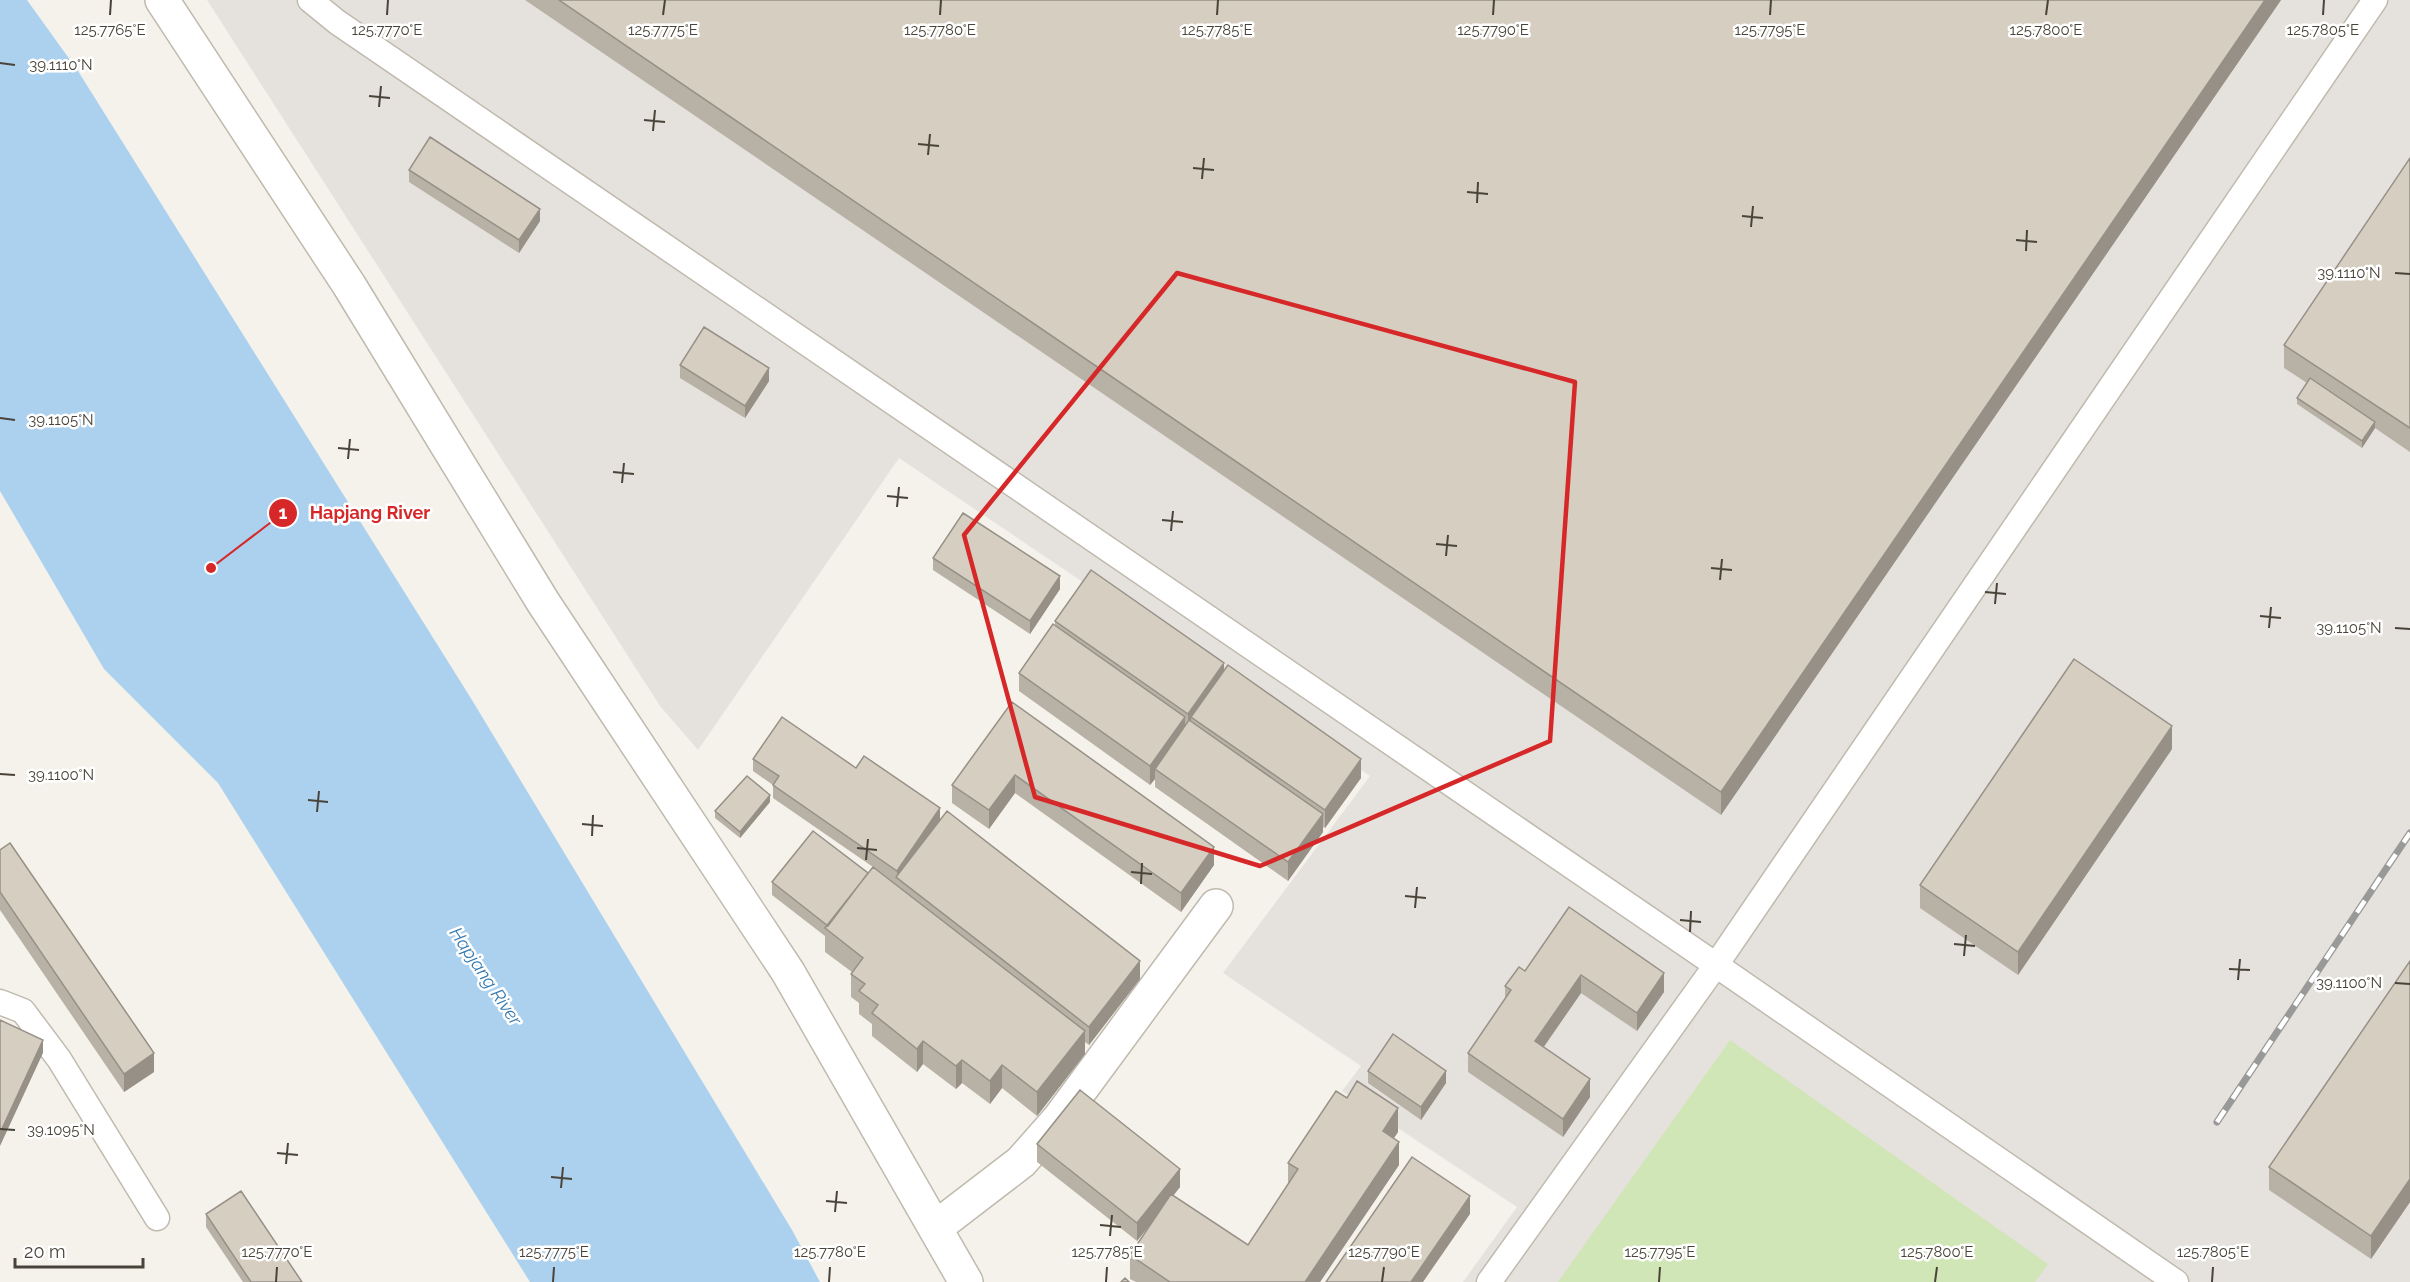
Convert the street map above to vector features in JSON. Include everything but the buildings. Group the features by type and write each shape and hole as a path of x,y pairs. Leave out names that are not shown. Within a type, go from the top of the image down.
{"street":[{"path":"162,0 349,285 543,602 788,972 966,1282"},
{"path":"935,1228 1020,1162 1059,1119 1216,906"}],"lane":[{"path":"310,0 338,22 2176,1282"},
{"path":"1489,1282 1716,965 2375,0"},
{"path":"0,1002 23,1011 59,1059 157,1218"}],"highlighted area":[{"path":"1177,273 1575,382 1550,741 1260,866 1035,797 964,535"}],"shaded area":[{"path":"207,0 2410,0 2410,1282 1463,1282 1517,1207 1342,1091 1361,1066 1223,973 1370,776 899,458 698,750 660,706"}],"green space":[{"path":"1730,1040 2048,1264 2035,1282 1558,1282"}],"water":[{"path":"0,0 27,0 78,71 472,700 792,1230 820,1282 530,1282 218,783 104,669 0,491"}],"railway":[{"path":"2217,1122 2410,833"}],"place":[{"name":"Hapjang River","path":"211,568"}]}
